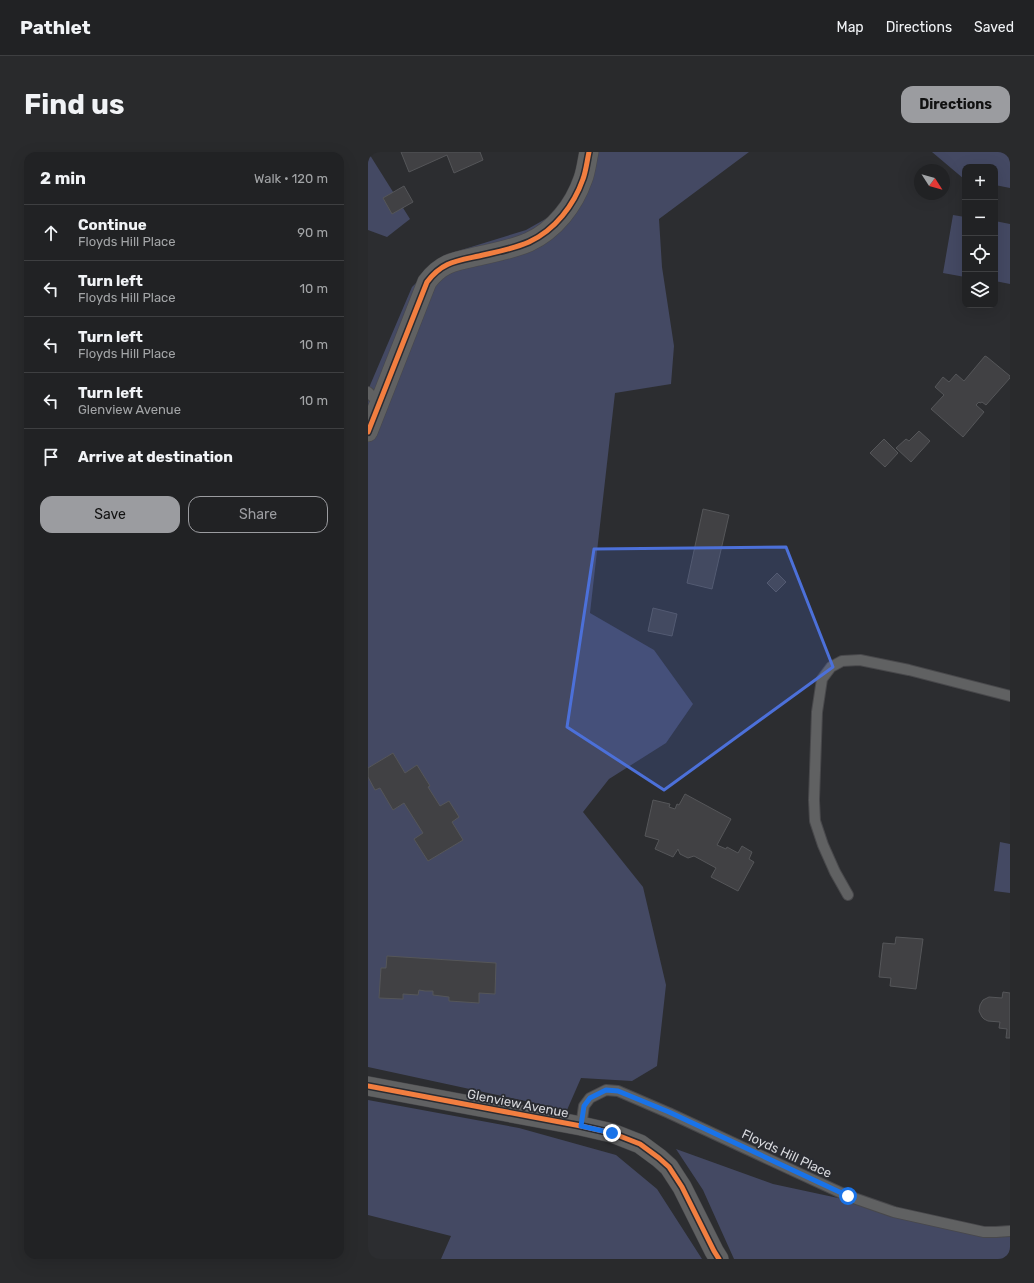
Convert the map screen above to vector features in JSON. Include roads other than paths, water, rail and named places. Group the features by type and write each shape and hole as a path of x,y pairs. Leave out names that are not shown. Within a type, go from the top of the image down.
{"street":[{"path":"368,432 374,397 427,282 433,274 442,267 456,261 503,250 529,242 541,235 564,214 572,202 584,178 589,152"},
{"name":"Glenview Avenue","path":"368,1086 581,1126 612,1133 640,1144 669,1167 682,1187 719,1259"}],"lane":[{"path":"848,895 835,872 823,845 815,821 814,800 817,712 822,679 830,667 842,661 860,660 910,670 1010,696"},
{"name":"Floyds Hill Place","path":"581,1126 584,1106 590,1098 606,1090 618,1091 669,1112 848,1196 894,1212 976,1230 996,1232 1010,1231"}]}
